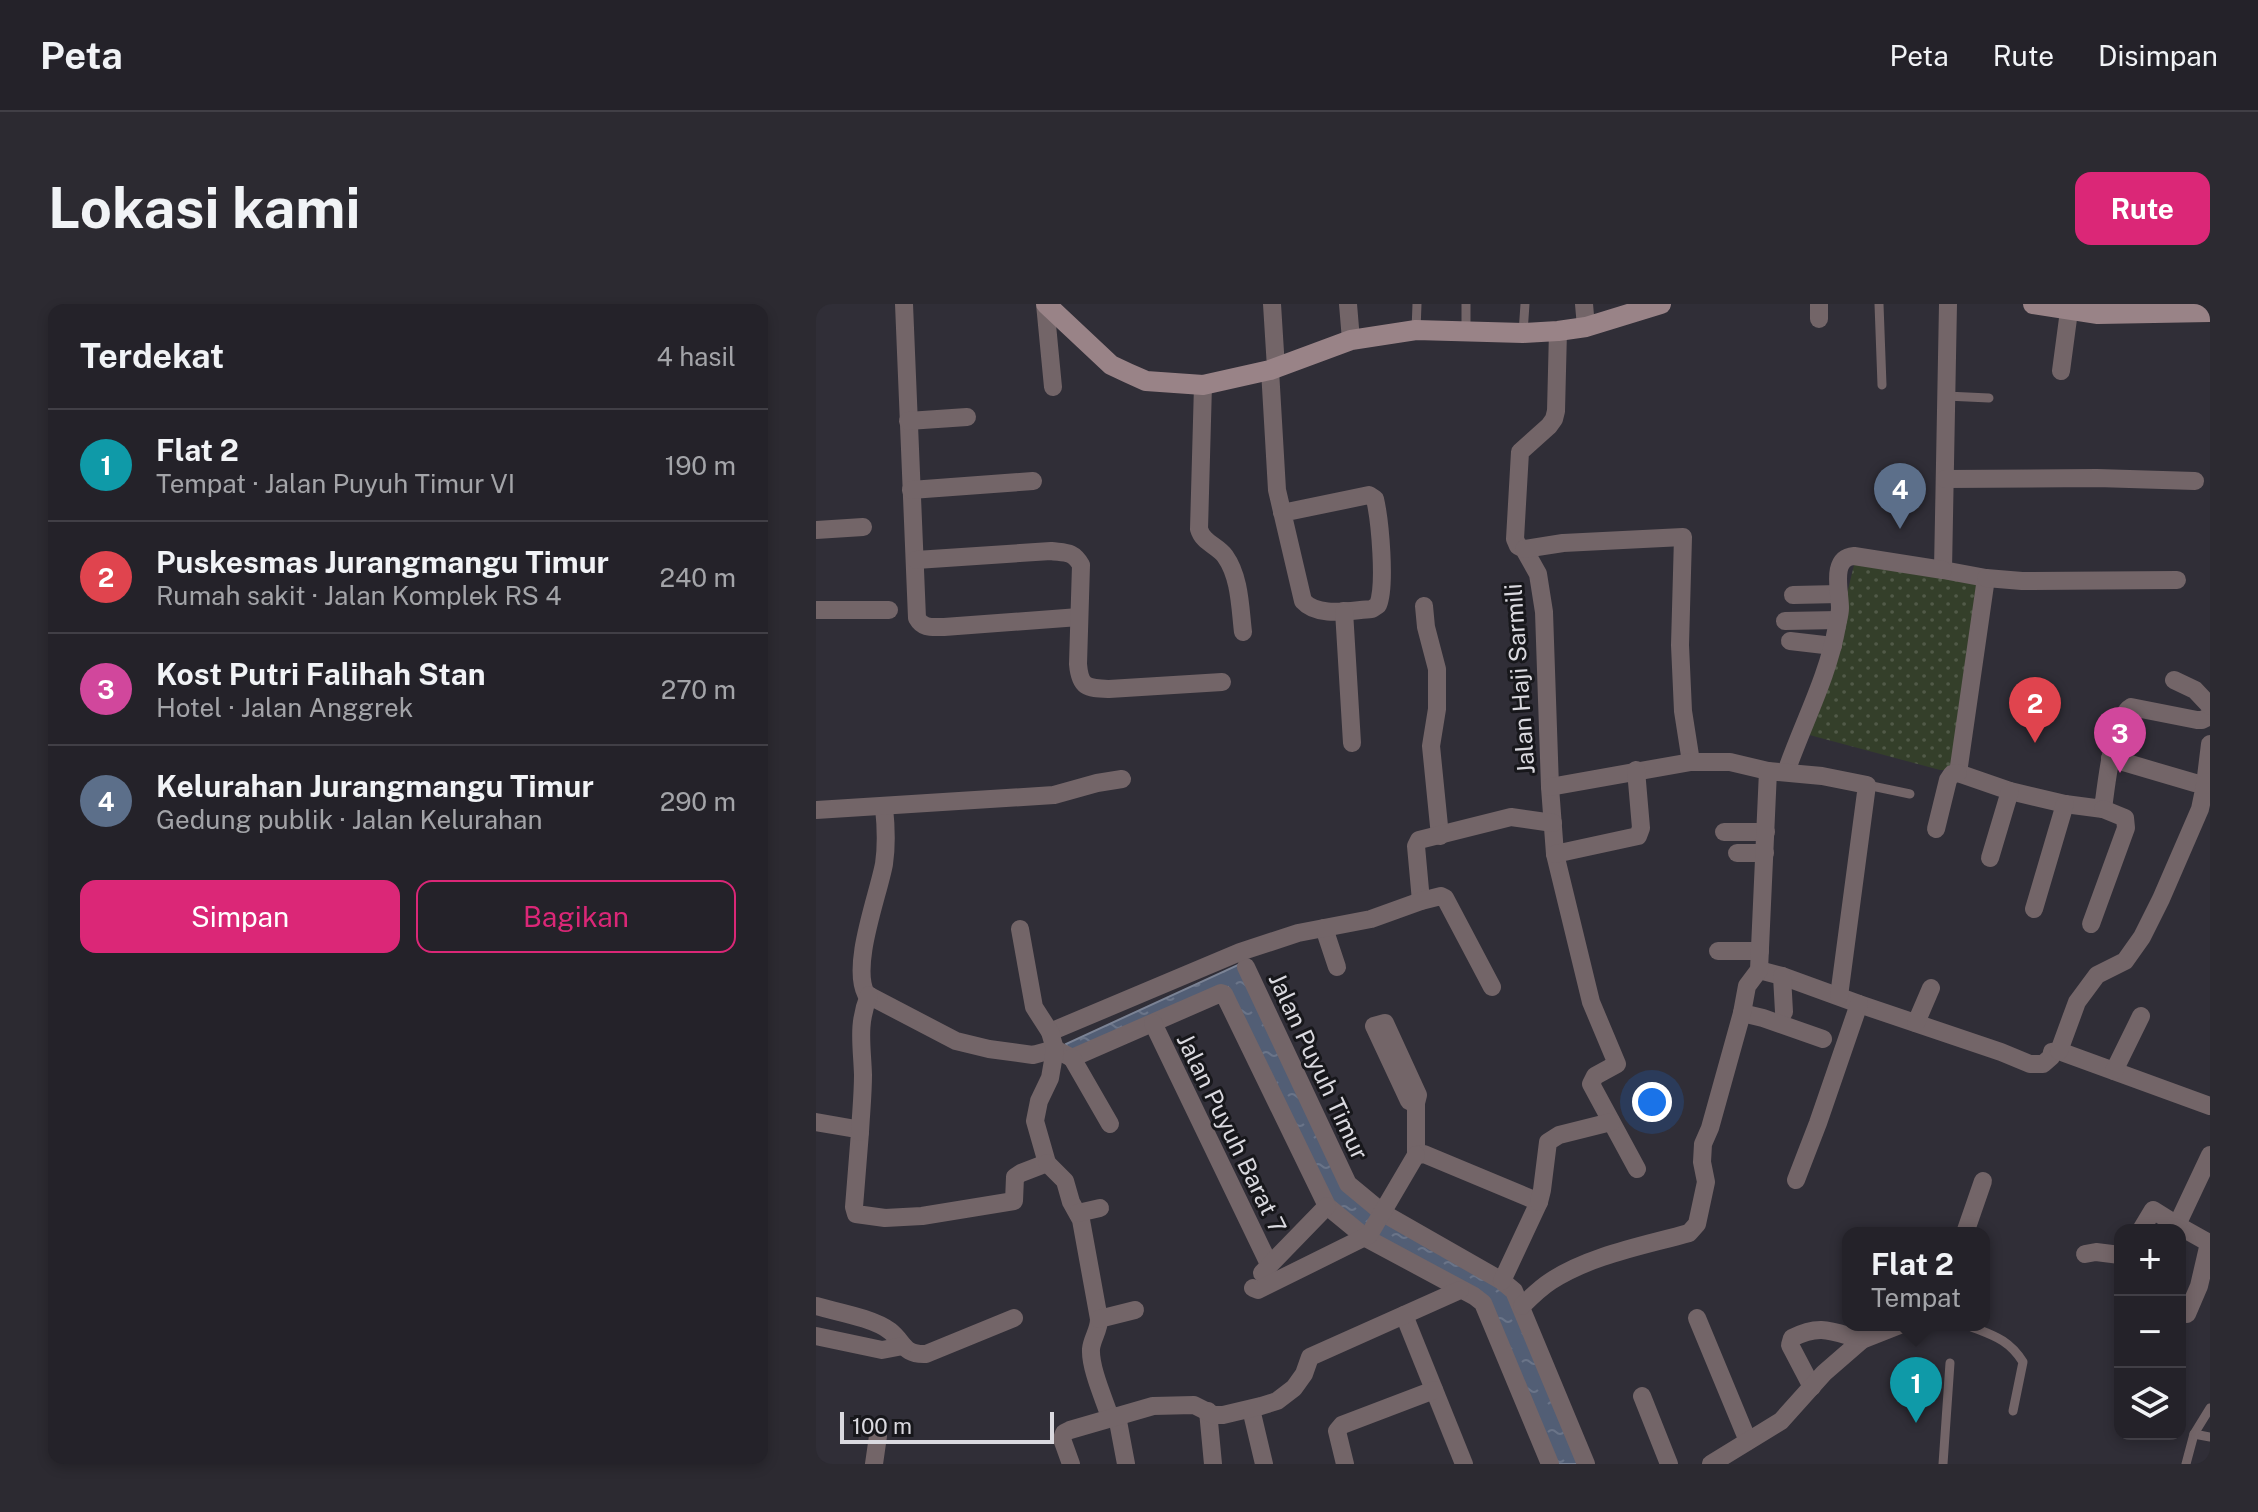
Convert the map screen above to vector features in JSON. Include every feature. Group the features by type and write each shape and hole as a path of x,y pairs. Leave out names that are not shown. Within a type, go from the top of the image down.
{"main road":[{"path":"1049,308 1119,369 1146,381 1203,385 1273,369 1351,340 1416,330 1558,331 1586,327 1661,304"},
{"path":"2033,304 2098,314 2210,312"}],"street":[{"path":"904,304 917,618 920,624 926,627 1079,617"},
{"path":"1272,304 1277,490 1282,513 1303,601 1314,609 1344,611 1372,609 1378,605 1382,575 1375,499 1369,495 1282,513"},
{"path":"1348,304 1351,340"},
{"path":"1584,304 1586,327"},
{"path":"1943,570 1948,304"},
{"path":"1049,308 1053,387"},
{"path":"2061,371 2069,311"},
{"name":"Jalan Haji Sarmili","path":"1558,331 1554,419 1522,449 1518,457 1515,539 1538,574 1544,612 1555,854 1591,1002 1617,1064 1601,1071 1591,1081 1611,1122"},
{"path":"1203,385 1200,534 1223,553 1234,571 1243,632"},
{"path":"908,421 967,417"},
{"path":"1945,479 2195,481"},
{"path":"911,490 1033,481"},
{"path":"816,530 863,527"},
{"path":"1524,549 1563,543 1683,537 1680,645 1683,711 1691,762"},
{"path":"916,560 1051,551 1075,556 1081,565 1079,676 1083,684 1109,689 1222,682"},
{"path":"1522,1306 1554,1279 1573,1270 1598,1259 1689,1233 1697,1224 1706,1182 1702,1162 1703,1144 1710,1128 1747,986 1759,970 1766,832 1777,771 1833,646 1838,620 1838,571 1842,561 1848,556 2022,581 2177,580"},
{"path":"1936,829 1948,780 1958,770 1986,578"},
{"path":"1793,595 1839,594"},
{"path":"1424,606 1437,669 1437,709 1431,746 1440,836"},
{"path":"816,610 889,610"},
{"path":"1344,611 1352,743"},
{"path":"1785,621 1838,620"},
{"path":"1790,641 1833,646"},
{"path":"2174,680 2195,690 2210,706"},
{"path":"2103,809 2110,758 2125,710 2131,707 2197,720 2210,716"},
{"path":"2059,1051 2077,1002 2097,975 2125,961 2142,937 2161,899 2200,809 2210,744"},
{"path":"2110,758 2195,783"},
{"path":"1550,787 1691,762 1730,762 1867,785 1839,996"},
{"path":"1555,854 1638,836 1641,828 1636,770"},
{"path":"1958,770 2010,791 2103,809 2125,818 2126,828 2091,924"},
{"path":"816,810 1054,795 1122,779"},
{"path":"1990,858 2010,791"},
{"path":"2034,909 2065,804"},
{"path":"884,807 887,838 884,864 863,955 861,985 869,995 956,1041 1033,1055 1153,1023 1224,994 1327,1206 1368,1236 1483,1303 1550,1464"},
{"path":"1421,901 1416,846 1419,840 1511,817 1553,823"},
{"path":"1724,832 1766,832"},
{"path":"1737,853 1765,853"},
{"path":"1126,1464 1114,1416 1091,1358 1099,1319 1086,1239 1065,1181 1047,1163 1035,1121 1059,1046 1240,952 1298,933 1371,919 1441,896 1445,898 1492,987"},
{"path":"1324,928 1337,967"},
{"path":"1020,929 1034,1007 1110,1124"},
{"path":"1718,951 1760,951"},
{"name":"Jalan Puyuh Timur","path":"1246,967 1348,1184 1382,1214 1502,1281 1514,1291 1586,1464"},
{"path":"1759,970 2036,1065 2047,1061 2052,1052 2059,1051 2210,1106"},
{"path":"1782,976 1784,1012"},
{"path":"1916,1023 1931,988"},
{"path":"869,995 861,1013 863,1076 854,1212 885,1218 922,1216 1011,1203 1016,1194 1015,1177 1047,1163"},
{"path":"1796,1180 1859,1004"},
{"path":"1742,1013 1823,1039"},
{"path":"2114,1071 2141,1016"},
{"name":"Jalan Puyuh Barat 7","path":"1153,1023 1269,1264"},
{"path":"1416,1103 1416,1155"},
{"path":"816,1122 860,1132"},
{"path":"1502,1281 1539,1202 1550,1140 1611,1122 1637,1169"},
{"path":"1327,1206 1269,1264 1254,1282 1253,1288 1258,1290 1368,1236 1416,1155 1424,1154 1539,1202"},
{"path":"2177,1224 2210,1155"},
{"path":"1967,1227 1983,1181"},
{"path":"1078,1213 1100,1208"},
{"path":"2145,1224 2153,1210 2175,1224"},
{"path":"2186,1230 2209,1243 2199,1286 2187,1314"},
{"path":"2085,1254 2114,1254"},
{"path":"1071,1464 1062,1439 1064,1433 1070,1430 1153,1406 1194,1405 1214,1415 1223,1415 1277,1401 1294,1388 1304,1374 1310,1357 1460,1290"},
{"path":"816,1306 877,1324 890,1331 912,1353 926,1354 1014,1318"},
{"path":"1099,1319 1135,1310"},
{"path":"1404,1315 1464,1464"},
{"path":"1697,1318 1748,1441"},
{"path":"1812,1387 1790,1345 1792,1338 1812,1329 1822,1329 1862,1340"},
{"path":"1711,1464 1781,1421 1824,1373 1862,1340 1885,1331"},
{"path":"816,1336 882,1350 903,1346"},
{"path":"1345,1464 1337,1436 1342,1425 1434,1390"},
{"path":"1642,1396 1669,1464"},
{"path":"1251,1409 1264,1464"},
{"path":"1208,1411 1213,1464"},
{"path":"874,1464 878,1436"}],"lane":[{"path":"1416,330 1417,304"},
{"path":"1466,304 1466,332"},
{"path":"1523,333 1525,304"},
{"path":"1879,304 1882,385"},
{"path":"1946,396 1989,398"},
{"path":"1867,785 1910,794"},
{"path":"1980,1331 2014,1347 2023,1362 2013,1411"},
{"path":"1943,1464 1950,1363"},
{"path":"2186,1464 2194,1434 2210,1408"},
{"path":"2194,1434 2210,1437"}],"green space":[{"path":"1856,557 1988,580 1960,770 1940,770 1802,733 1833,650"}],"water":[{"path":"1240,964 1343,1187 1508,1292 1579,1464 1555,1464 1489,1302 1371,1233 1332,1205 1228,987 1071,1057 1066,1044"}],"place":[{"name":"Kelurahan Jurangmangu Timur","path":"1900,529"},
{"name":"Puskesmas Jurangmangu Timur","path":"2035,743"},
{"name":"Kost Putri Falihah Stan","path":"2120,773"},
{"name":"Flat 2","path":"1916,1423"}]}
